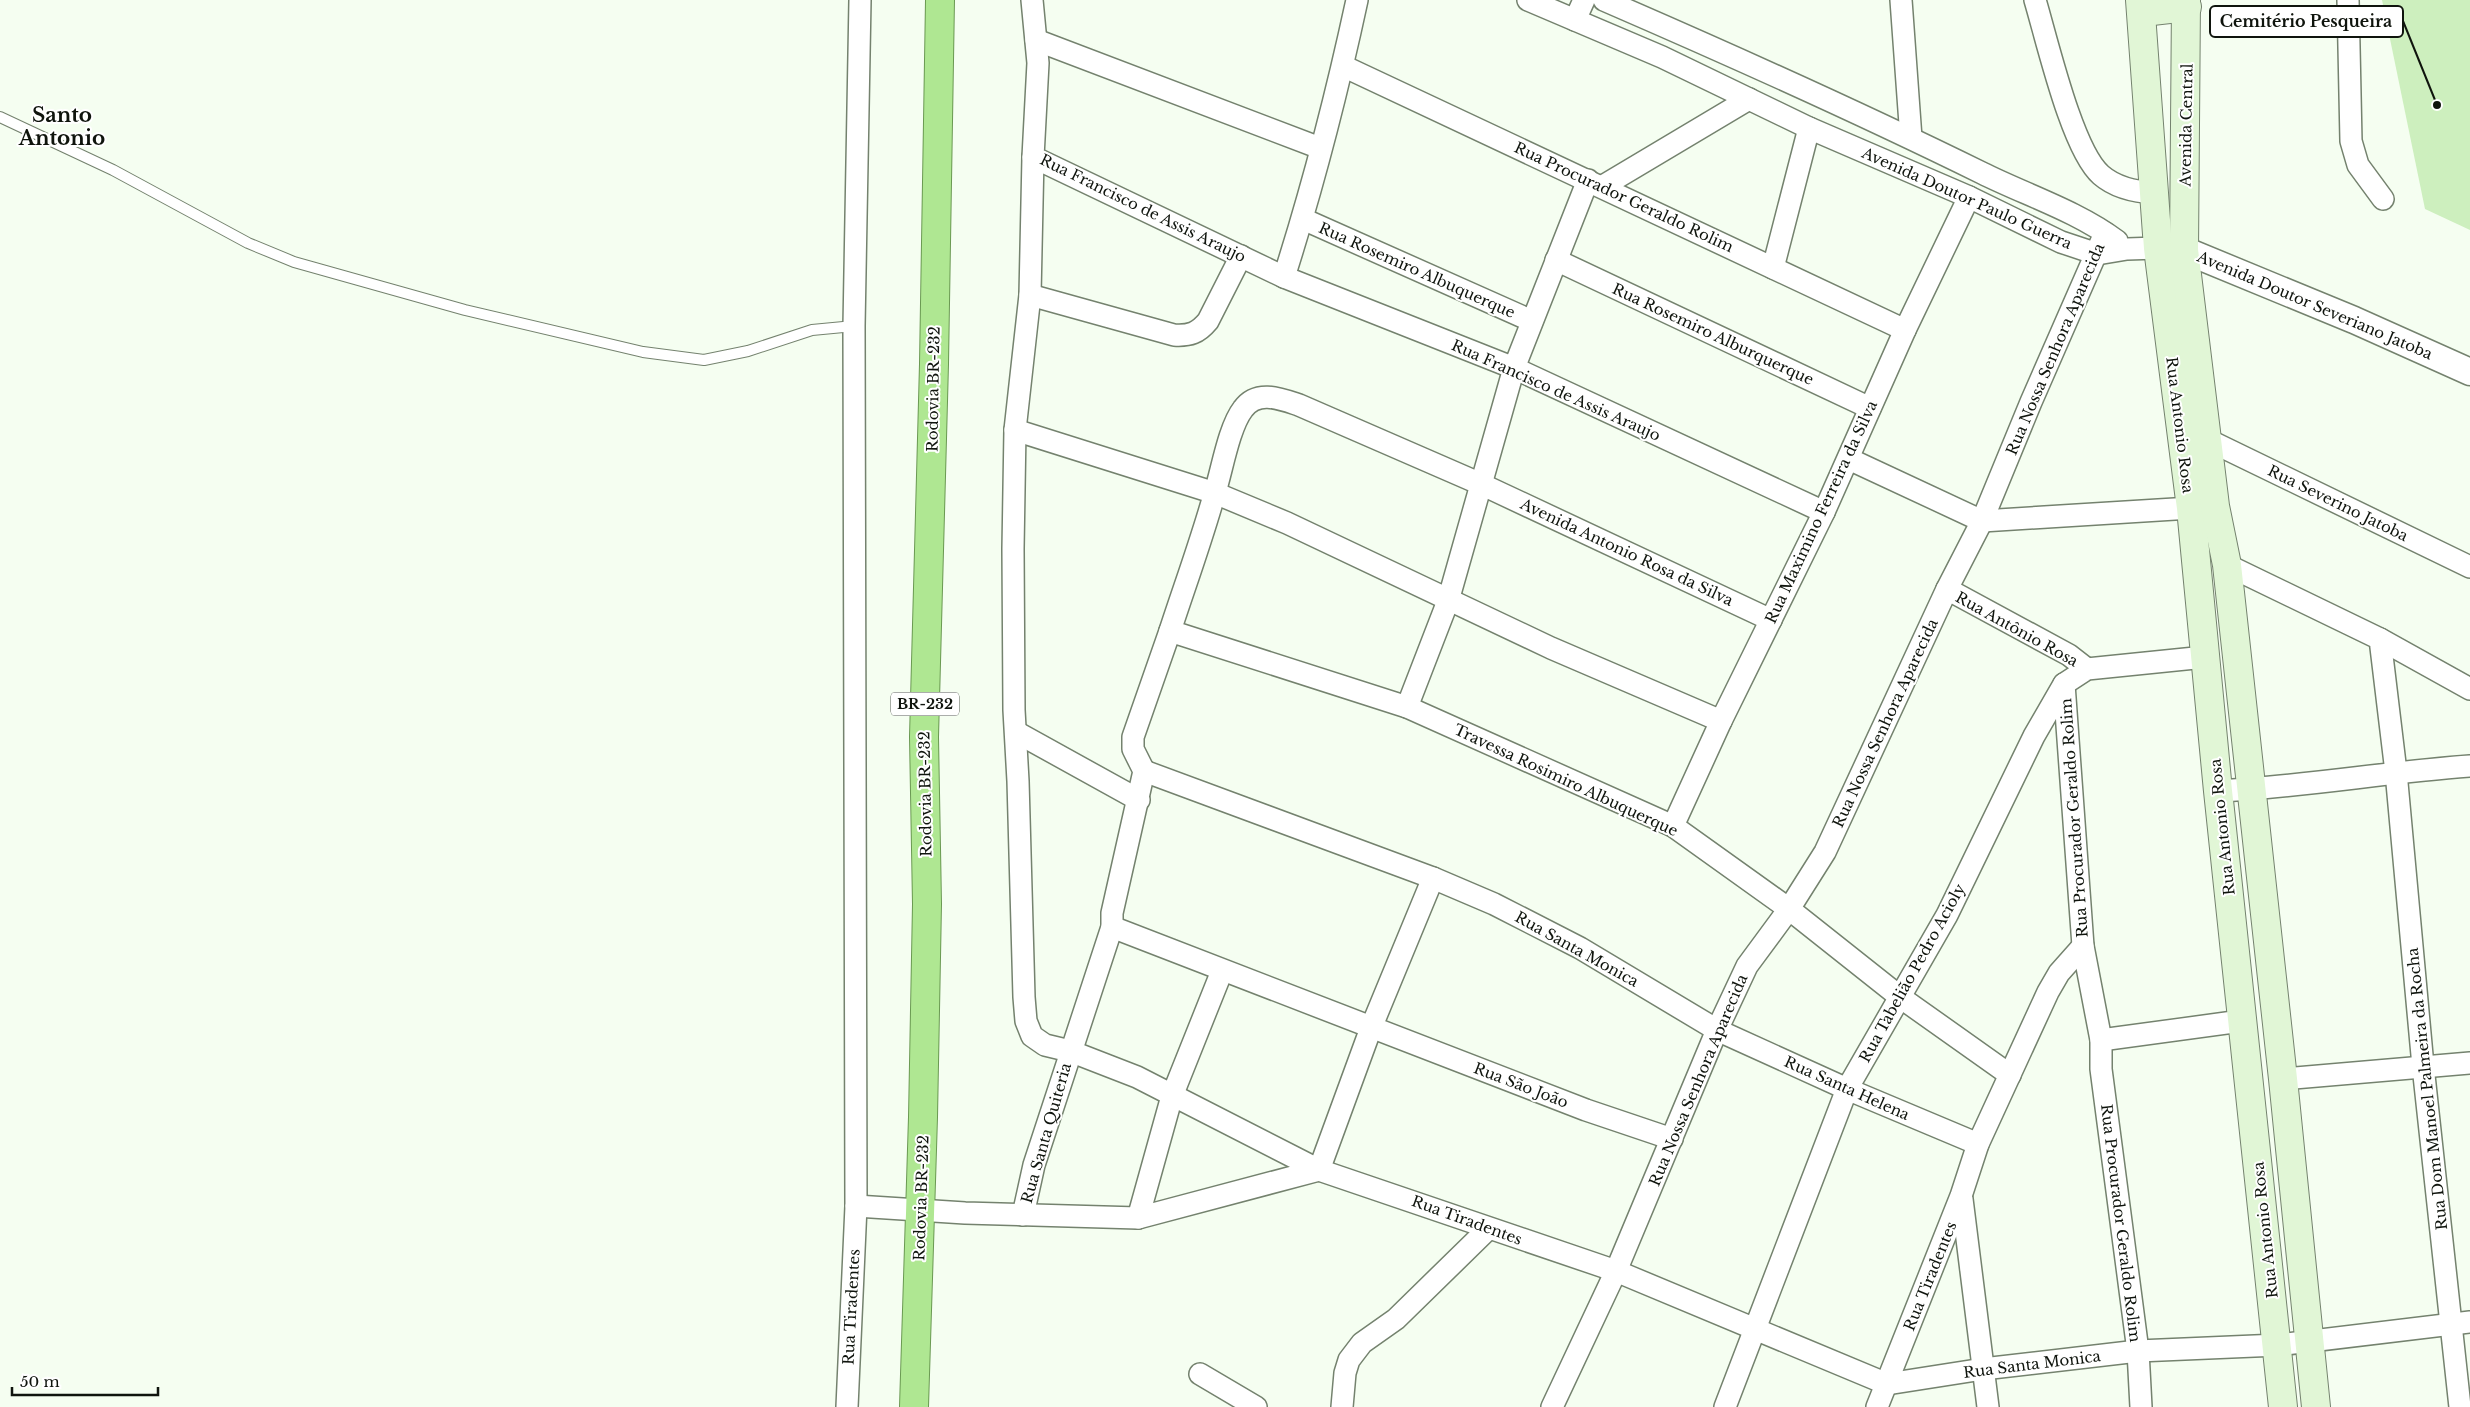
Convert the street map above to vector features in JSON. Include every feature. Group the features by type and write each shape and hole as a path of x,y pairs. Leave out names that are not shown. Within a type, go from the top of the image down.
{"highway":[{"name":"Rodovia BR-232","path":"914,1407 921,1210 927,904 924,737 934,364 940,0"}],"main road":[{"name":"Avenida Central","path":"2184,250 2187,4"},
{"path":"2141,6 2187,4"},
{"name":"Avenida Central","path":"2141,6 2158,248"},
{"name":"Rua Antonio Rosa","path":"2158,248 2203,507 2227,565 2283,1079 2316,1407"},
{"name":"Rua Antonio Rosa","path":"2184,250 2206,439 2203,507 2205,657 2283,1407"}],"street":[{"name":"Rua Tiradentes","path":"847,1407 856,1206 854,326 860,0"},
{"name":"Rua Francisco de Assis Araujo","path":"1032,0 1038,64 1033,157 1284,277 1514,368 1824,512"},
{"path":"1284,277 1302,219 1343,66 1357,0"},
{"name":"Avenida Doutor Paulo Guerra","path":"1528,0 1662,57 1809,128 1969,196 2061,242 2096,254 2127,249"},
{"path":"1575,20 1584,0"},
{"name":"Avenida Doutor Paulo Guerra","path":"1604,0 1911,138 2105,232 2127,249"},
{"path":"1900,0 1911,138"},
{"path":"2034,0 2074,129 2089,162 2102,176 2123,187 2138,192 2155,193"},
{"path":"2348,0 2350,141 2358,164 2383,199"},
{"path":"1036,40 1320,148"},
{"name":"Rua Procurador Geraldo Rolim","path":"1343,66 1905,330"},
{"path":"1407,707 1448,601 1483,485 1514,368 1556,260 1595,183 1750,99"},
{"path":"1773,268 1809,128"},
{"path":"1033,157 1030,295 1015,430 1013,549 1016,732 1026,1021 1032,1036 1045,1045 1070,1051 1137,1077 1172,1096"},
{"name":"Rua Maximino Ferreira da Silva","path":"1673,826 1721,721 1849,459 1905,330 1969,196"},
{"name":"Rua Rosemiro Albuquerque","path":"1302,219 1532,321"},
{"name":"Rua Nossa Senhora Aparecida","path":"1552,1407 1616,1270 1717,1030 1747,966 1789,909 1826,852 1947,589 1982,521 2031,402 2105,232"},
{"path":"2127,249 2158,248"},
{"name":"Avenida Doutor Severiano Jatoba","path":"2158,248 2184,250 2354,320 2470,372"},
{"path":"1030,295 1174,335 1188,336 1201,330 1208,321 1241,256"},
{"name":"Rua Rosemiro Alburquerque","path":"1556,260 1870,408"},
{"name":"Avenida Antonio Rosa da Silva","path":"1144,771 1133,749 1133,737 1215,493 1230,437 1243,409 1254,400 1271,396 1299,405 1483,485 1771,620"},
{"path":"1015,430 1215,493 1286,523 1551,648 1721,721"},
{"name":"Rua Severino Jatoba","path":"2206,439 2470,567"},
{"path":"1849,459 1982,521 2203,507"},
{"path":"2227,565 2380,639 2470,689"},
{"name":"Rua Antônio Rosa","path":"1947,589 2069,655 2087,668"},
{"name":"Travessa Rosimiro Albuquerque","path":"1170,631 1407,707 1673,826 1789,909 1900,997 2010,1075"},
{"name":"Rua Dom Manoel Palmeira da Rocha","path":"2380,639 2396,772 2424,1066 2461,1323 2460,1407"},
{"name":"Rua Tabelião Pedro Acioly","path":"1725,1407 1847,1089 1948,915 2034,736 2064,684 2087,668 2205,657"},
{"name":"Rua Procurador Geraldo Rolim","path":"2064,684 2083,946 2101,1040 2101,1069 2138,1351 2141,1407"},
{"path":"1016,732 1139,800"},
{"path":"2218,791 2251,790 2396,772 2470,766"},
{"name":"Rua Santa Quiteria","path":"1023,1215 1034,1165 1112,927 1112,912 1139,800 1144,771"},
{"name":"Rua Santa Monica","path":"1144,771 1433,878 1494,904 1580,948 1717,1030"},
{"path":"856,1206 1023,1215 1138,1218 1319,1170 1371,1028 1433,878"},
{"name":"Rua São João","path":"1112,927 1586,1110 1672,1139"},
{"name":"Rua Tiradentes","path":"1877,1407 1961,1196 1978,1144 2048,992 2059,972 2083,946"},
{"path":"1138,1218 1172,1096 1222,971"},
{"path":"2101,1040 2242,1021"},
{"name":"Rua Santa Helena","path":"1717,1030 1847,1089 1978,1144"},
{"path":"2283,1079 2470,1062"},
{"name":"Rua Tiradentes","path":"1172,1096 1319,1170 1428,1206 1488,1229 1616,1270"},
{"path":"1961,1196 1988,1407"},
{"path":"1342,1407 1345,1373 1349,1360 1362,1343 1396,1319 1488,1229"},
{"path":"1616,1270 1887,1384"},
{"name":"Rua Santa Monica","path":"1887,1384 1983,1369 2138,1351 2278,1345 2461,1323"},
{"path":"1200,1374 1256,1407"}],"lane":[{"path":"0,117 113,170 248,243 294,262 465,310 643,352 704,360 748,352 812,330 854,326"}],"green space":[{"path":"2382,0 2470,0 2470,230 2425,209"}],"place":[{"name":"Cemitério Pesqueira","path":"2437,105"}],"district":[{"name":"Santo Antonio","path":"62,126"}]}
